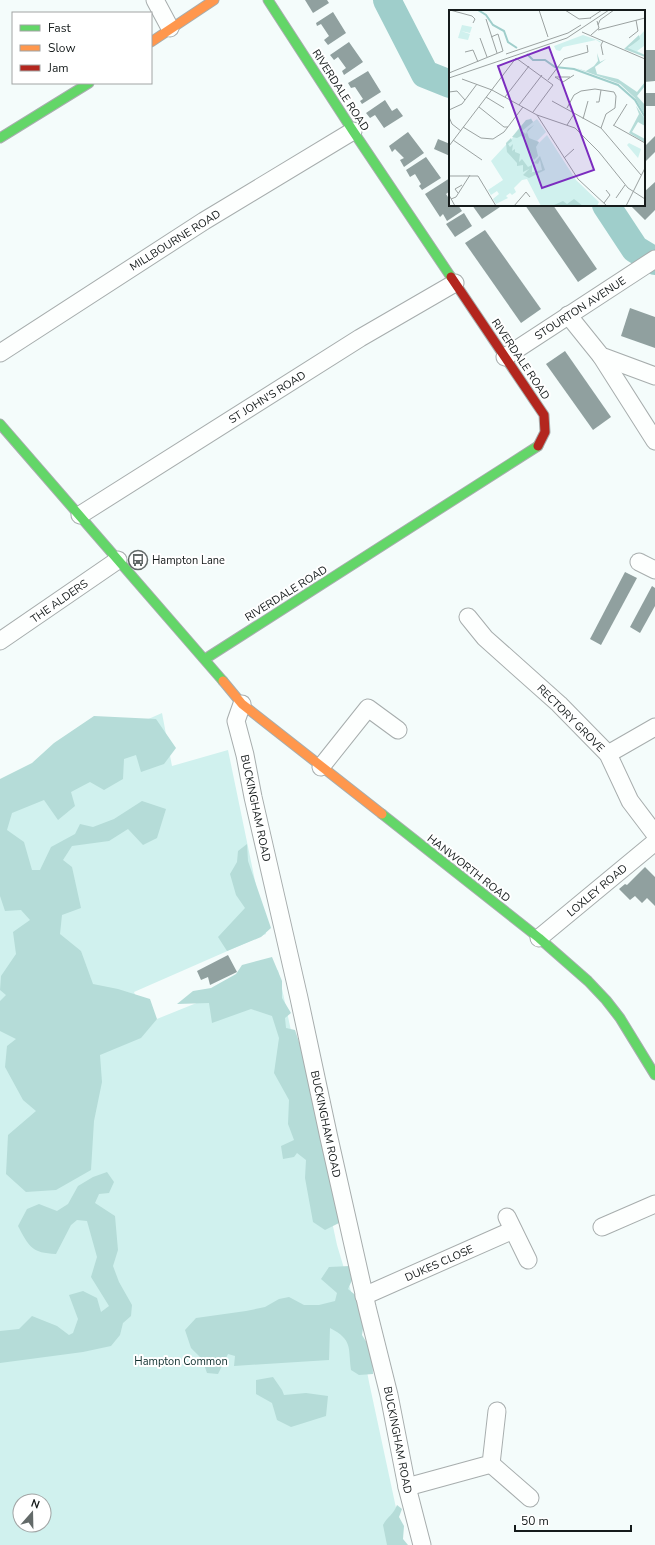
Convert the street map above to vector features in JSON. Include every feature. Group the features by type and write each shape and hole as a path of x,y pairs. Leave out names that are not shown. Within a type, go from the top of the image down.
{"street":[{"path":"155,0 170,28"},
{"path":"152,41 214,0"},
{"name":"RIVERDALE ROAD","path":"205,658 538,446 545,432 544,415 455,283 440,257 352,131 268,0"},
{"path":"0,138 87,84"},
{"name":"MILLBOURNE ROAD","path":"0,353 204,220 352,131"},
{"name":"STOURTON AVENUE","path":"505,357 655,260"},
{"name":"ST JOHN'S ROAD","path":"80,515 360,338 455,283"},
{"path":"568,315 601,356 655,442"},
{"path":"601,356 655,376"},
{"path":"0,424 205,658 242,704"},
{"name":"THE ALDERS","path":"0,641 118,560"},
{"path":"639,562 655,570"},
{"name":"RECTORY GROVE","path":"468,618 485,638 559,704 608,754 630,801 655,834"},
{"name":"HANWORTH ROAD","path":"242,704 539,938 584,978 614,1010 633,1037 655,1075"},
{"name":"BUCKINGHAM ROAD","path":"242,704 236,721 245,755 253,798 299,998 364,1296 389,1395 407,1487 422,1545"},
{"path":"321,767 368,708 398,730"},
{"path":"608,754 655,727"},
{"name":"LOXLEY ROAD","path":"539,938 655,842"},
{"path":"602,1226 655,1204"},
{"name":"DUKES CLOSE","path":"364,1296 510,1224 528,1260"},
{"path":"491,1464 497,1411"},
{"path":"407,1487 491,1464"},
{"path":"491,1464 530,1498"}],"green space":[{"name":"Hampton Common","path":"162,713 172,766 228,750 266,934 134,992 147,1023 278,970 337,1245 353,1298 369,1382 404,1545 0,1545 0,794 119,732"}],"shaded area":[{"path":"94,716 156,719 176,748 164,764 141,772 136,755 124,759 123,779 104,790 90,782 71,792 75,806 58,820 44,800 12,813 7,830 24,842 32,870 40,870 51,847 75,834 80,824 93,827 114,819 142,801 166,809 157,838 143,845 128,829 109,841 72,846 63,860 72,867 81,908 62,915 60,934 81,951 93,984 118,989 150,999 157,1019 141,1038 100,1055 102,1082 94,1121 91,1170 56,1190 26,1192 6,1174 8,1135 36,1111 23,1100 5,1067 7,1046 16,1039 0,1031 0,1001 6,995 0,990 1,976 16,954 13,932 30,920 21,910 5,911 0,896 0,779 32,763 54,743"},
{"path":"247,844 248,861 271,928 261,937 227,951 218,937 245,908 236,895 230,874 237,862 238,851"},
{"path":"272,957 282,981 282,998 291,1013 285,1018 286,1028 295,1030 301,1048 316,1076 313,1106 325,1120 339,1223 325,1230 313,1222 305,1178 306,1160 297,1153 294,1157 283,1159 281,1146 294,1140 288,1124 289,1100 274,1073 279,1038 272,1016 251,1009 212,1023 209,1003 177,1004 193,991 211,988 236,974 242,965"},
{"path":"107,1172 114,1182 109,1193 99,1194 95,1203 115,1216 118,1250 113,1266 119,1282 132,1305 131,1316 123,1323 120,1335 111,1346 83,1352 0,1363 0,1331 19,1329 32,1316 57,1326 69,1335 73,1333 78,1319 69,1295 83,1291 97,1298 101,1312 109,1306 91,1277 97,1257 87,1221 77,1220 71,1225 56,1254 41,1252 32,1248 18,1226 27,1209 39,1204 57,1211 68,1204 78,1186 93,1177"},
{"path":"350,1266 353,1278 348,1289 359,1298 365,1315 362,1335 372,1351 373,1374 359,1375 351,1370 349,1350 346,1340 343,1336 330,1328 329,1360 234,1366 235,1356 228,1354 218,1374 207,1373 202,1359 191,1348 185,1330 196,1318 265,1307 279,1299 289,1297 304,1305 319,1305 335,1301 337,1293 321,1279 329,1267"},
{"path":"273,1377 284,1395 306,1393 328,1396 326,1416 291,1427 277,1420 272,1403 256,1394 256,1380"},
{"path":"397,1505 402,1509 399,1517 404,1526 403,1539 408,1545 387,1545 383,1525"}],"building":[{"path":"305,0 327,0 329,3 313,13"},
{"path":"333,12 346,33 328,45 324,40 329,36 321,24 317,26 316,23"},
{"path":"349,42 363,62 344,75 342,71 346,68 338,57 334,60 330,55"},
{"path":"645,50 655,50 655,81 645,82"},
{"path":"368,71 381,92 362,104 360,101 363,99 355,87 351,88 348,83"},
{"path":"645,93 655,93 655,106 645,106"},
{"path":"385,100 392,111 397,108 403,116 384,128 375,115 370,118 366,113"},
{"path":"408,132 424,153 404,167 400,160 404,158 395,149 392,152 389,146"},
{"path":"655,136 655,152 645,162 645,146"},
{"path":"438,139 449,144 449,156 434,149"},
{"path":"426,157 441,178 422,190 419,186 421,184 415,174 410,177 406,170"},
{"path":"449,179 449,192 446,194 449,198 449,206 459,206 462,211 447,221 443,214 440,217 425,194"},
{"path":"655,182 655,210 645,220 631,206 645,206 645,191"},
{"path":"473,206 502,206 482,219"},
{"path":"526,206 554,206 597,269 578,282"},
{"path":"464,213 472,226 455,237 446,224"},
{"path":"485,230 541,309 521,323 465,243"},
{"path":"630,308 655,317 655,348 621,336"},
{"path":"565,351 611,417 593,430 546,364"},
{"path":"625,572 637,578 601,645 590,639"},
{"path":"652,586 655,588 655,606 640,633 630,627"},
{"path":"645,867 655,877 655,906 647,898 642,903 635,896 630,900 619,889 625,884 627,885"},
{"path":"228,955 237,972 210,985 208,977 201,980 197,971"}],"waterway":[{"path":"387,0 425,74 449,84"},
{"path":"607,206 635,249 655,261"}],"traffic: fast":[{"path":"268,0 353,131 451,277"},
{"path":"0,138 87,84"},
{"path":"0,424 223,681"},
{"path":"205,659 538,446"},
{"path":"382,814 539,938 588,981 620,1018 655,1075"}],"traffic: slow":[{"path":"152,41 214,0"},
{"path":"223,681 242,704 382,814"}],"traffic: jam":[{"path":"451,277 544,415 545,432 538,446"}],"place":[{"name":"Hampton Lane","path":"138,560"}]}
